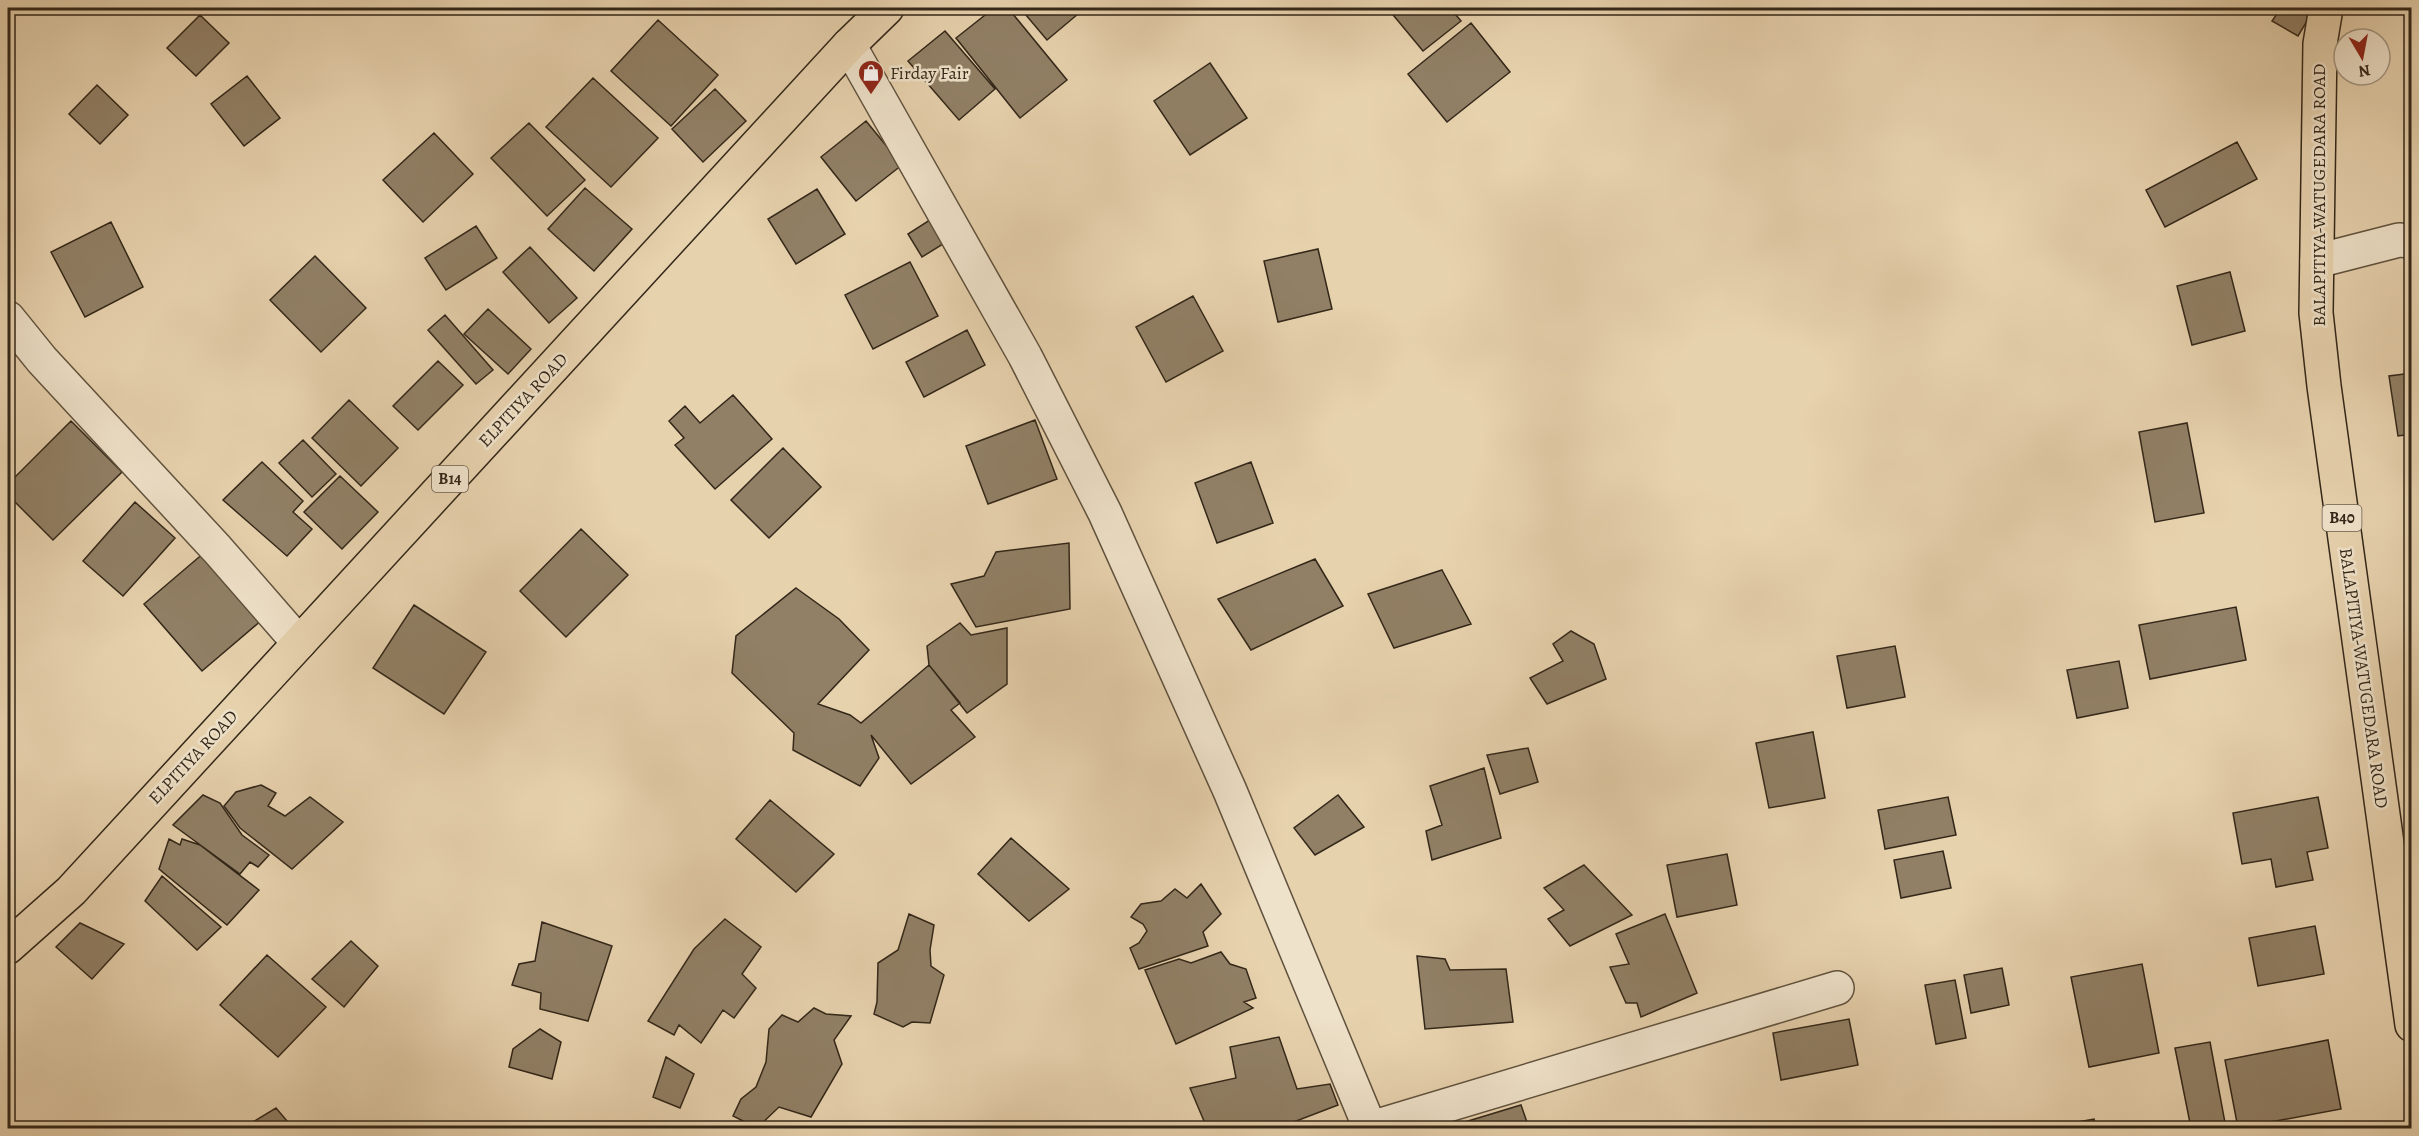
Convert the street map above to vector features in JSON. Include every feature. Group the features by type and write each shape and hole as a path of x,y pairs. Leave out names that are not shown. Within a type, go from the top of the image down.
{"main road":[{"name":"ELPITIYA ROAD","path":"8,946 71,891 849,45 887,8"},
{"name":"BALAPITIYA-WATUGEDARA ROAD","path":"2325,8 2320,44 2316,313 2324,386 2412,1025"}],"street":[{"path":"849,45 1025,356 1105,513 1230,791 1370,1128 1837,988"},
{"path":"2317,261 2399,240 2412,241"},
{"path":"8,318 42,360 217,549 299,642"}],"building":[{"path":"994,8 1008,8 1067,80 1020,118 956,38"},
{"path":"1020,8 1073,8 1078,14 1047,40"},
{"path":"1391,8 1450,8 1461,21 1423,51 1389,10"},
{"path":"2281,8 2315,8 2298,36 2272,21"},
{"path":"200,15 229,43 196,76 167,48"},
{"path":"658,20 718,75 671,126 611,71"},
{"path":"1471,23 1510,72 1447,122 1408,74"},
{"path":"945,31 995,89 959,120 908,61"},
{"path":"1210,63 1247,118 1190,155 1154,101"},
{"path":"247,76 280,118 244,146 211,104"},
{"path":"593,78 658,138 611,187 546,127"},
{"path":"97,85 128,115 100,144 69,114"},
{"path":"715,89 746,121 703,162 672,129"},
{"path":"866,121 902,165 856,201 821,157"},
{"path":"529,123 585,180 547,216 491,158"},
{"path":"434,133 473,174 423,222 383,180"},
{"path":"2237,142 2257,179 2165,227 2146,190"},
{"path":"585,188 632,229 594,271 548,229"},
{"path":"817,189 845,234 796,264 768,219"},
{"path":"936,216 951,239 922,257 908,234"},
{"path":"111,222 143,287 85,317 51,252"},
{"path":"476,226 497,258 446,290 425,258"},
{"path":"530,247 577,298 549,323 503,272"},
{"path":"1318,249 1332,309 1278,322 1264,261"},
{"path":"315,256 366,308 321,352 270,300"},
{"path":"910,262 938,316 873,349 845,295"},
{"path":"2230,272 2245,331 2192,345 2177,286"},
{"path":"1193,296 1223,351 1166,382 1136,327"},
{"path":"488,309 531,349 508,374 464,334"},
{"path":"445,315 493,370 476,384 428,330"},
{"path":"967,330 985,365 924,397 906,362"},
{"path":"438,361 463,385 418,430 393,406"},
{"path":"2412,373 2412,434 2398,436 2389,376"},
{"path":"733,395 772,439 715,489 675,445 684,438 669,421 685,406 700,423"},
{"path":"349,400 398,448 361,486 312,438"},
{"path":"1035,420 1057,479 988,504 966,446"},
{"path":"71,421 122,472 53,540 8,495 8,484"},
{"path":"2187,423 2204,513 2155,522 2139,432"},
{"path":"303,440 336,474 312,497 279,463"},
{"path":"783,448 821,487 769,538 731,500"},
{"path":"262,462 303,501 293,512 312,529 287,556 223,500"},
{"path":"1251,462 1273,523 1217,543 1195,483"},
{"path":"340,476 378,512 342,549 304,512"},
{"path":"135,502 175,538 123,596 83,561"},
{"path":"581,529 628,575 566,637 520,591"},
{"path":"1069,543 1070,609 976,627 951,584 984,576 996,552"},
{"path":"205,552 262,620 202,671 144,604"},
{"path":"1315,559 1343,606 1251,650 1218,599"},
{"path":"1442,570 1471,624 1394,648 1368,594"},
{"path":"796,588 839,619 869,650 818,704 850,715 861,723 929,665 960,703 951,710 975,737 911,784 871,735 879,758 860,786 793,750 794,733 732,673 736,636"},
{"path":"414,605 486,652 444,714 373,668"},
{"path":"2236,607 2246,660 2150,679 2139,625"},
{"path":"960,623 971,635 1007,628 1007,684 967,713 929,665 927,646"},
{"path":"1571,631 1594,644 1606,679 1547,704 1530,678 1563,661 1553,644"},
{"path":"1895,646 1905,697 1847,708 1837,656"},
{"path":"2119,661 2128,708 2077,718 2067,670"},
{"path":"1813,732 1825,798 1769,808 1756,743"},
{"path":"1528,748 1538,782 1500,794 1487,755"},
{"path":"1484,768 1501,838 1432,860 1426,831 1442,825 1430,786"},
{"path":"261,785 276,793 268,806 285,816 310,797 343,822 292,869 240,828 224,806 236,792"},
{"path":"203,795 220,803 242,835 269,855 258,867 250,862 240,874 173,825"},
{"path":"1338,795 1364,827 1315,855 1294,828"},
{"path":"1948,797 1956,835 1885,849 1878,810"},
{"path":"2318,797 2328,848 2307,852 2313,880 2276,887 2271,859 2242,864 2233,813"},
{"path":"770,800 834,854 796,892 736,839"},
{"path":"1011,838 1069,889 1029,921 978,874"},
{"path":"169,839 180,845 182,839 200,845 259,890 227,925 159,869"},
{"path":"1943,851 1951,888 1901,898 1894,860"},
{"path":"1727,854 1737,905 1677,917 1667,865"},
{"path":"1584,865 1632,915 1570,946 1548,919 1564,910 1544,888"},
{"path":"162,876 221,927 197,950 145,901"},
{"path":"1201,884 1221,914 1203,932 1208,946 1139,969 1130,948 1139,943 1147,931 1143,924 1131,917 1141,904 1161,901 1175,889 1187,898"},
{"path":"909,914 934,925 930,950 931,966 944,975 930,1023 912,1022 903,1027 874,1014 877,1002 878,963 898,950"},
{"path":"1665,914 1697,993 1641,1017 1637,1003 1626,1003 1610,967 1629,964 1616,934"},
{"path":"725,919 761,947 742,974 756,988 734,1018 723,1010 701,1043 679,1025 674,1035 648,1021 694,949"},
{"path":"542,922 612,946 588,1021 540,1009 541,993 512,985 519,964 535,961"},
{"path":"80,923 124,944 92,979 56,947"},
{"path":"2315,926 2324,974 2258,986 2249,938"},
{"path":"351,941 378,966 344,1007 312,979"},
{"path":"1221,952 1230,964 1246,969 1256,998 1244,1002 1253,1008 1176,1044 1145,970 1179,959 1191,963"},
{"path":"267,955 326,1007 278,1057 220,1005"},
{"path":"1417,956 1445,959 1450,970 1506,969 1513,1022 1425,1029"},
{"path":"2142,964 2159,1053 2089,1067 2071,977"},
{"path":"2002,968 2009,1005 1971,1013 1964,975"},
{"path":"1955,980 1966,1038 1936,1044 1925,985"},
{"path":"814,1008 826,1014 851,1016 834,1040 842,1064 811,1117 779,1107 757,1128 733,1116 741,1099 756,1087 766,1062 769,1029 782,1015 798,1022"},
{"path":"1849,1019 1858,1065 1781,1080 1773,1033"},
{"path":"540,1029 561,1042 552,1079 509,1067 513,1049"},
{"path":"1279,1037 1297,1089 1330,1084 1338,1105 1278,1128 1207,1128 1190,1088 1236,1078 1230,1047"},
{"path":"2328,1040 2341,1109 2238,1128 2225,1060"},
{"path":"2210,1042 2226,1128 2191,1128 2175,1048"},
{"path":"666,1057 694,1074 680,1108 653,1097"},
{"path":"1521,1105 1529,1128 1445,1128"},
{"path":"276,1108 293,1128 253,1128 253,1122"},
{"path":"2094,1119 2096,1128 2043,1128"},
{"path":"1954,1122 1955,1128 1918,1128"}],"place":[{"name":"Firday Fair","path":"871,96"}]}
